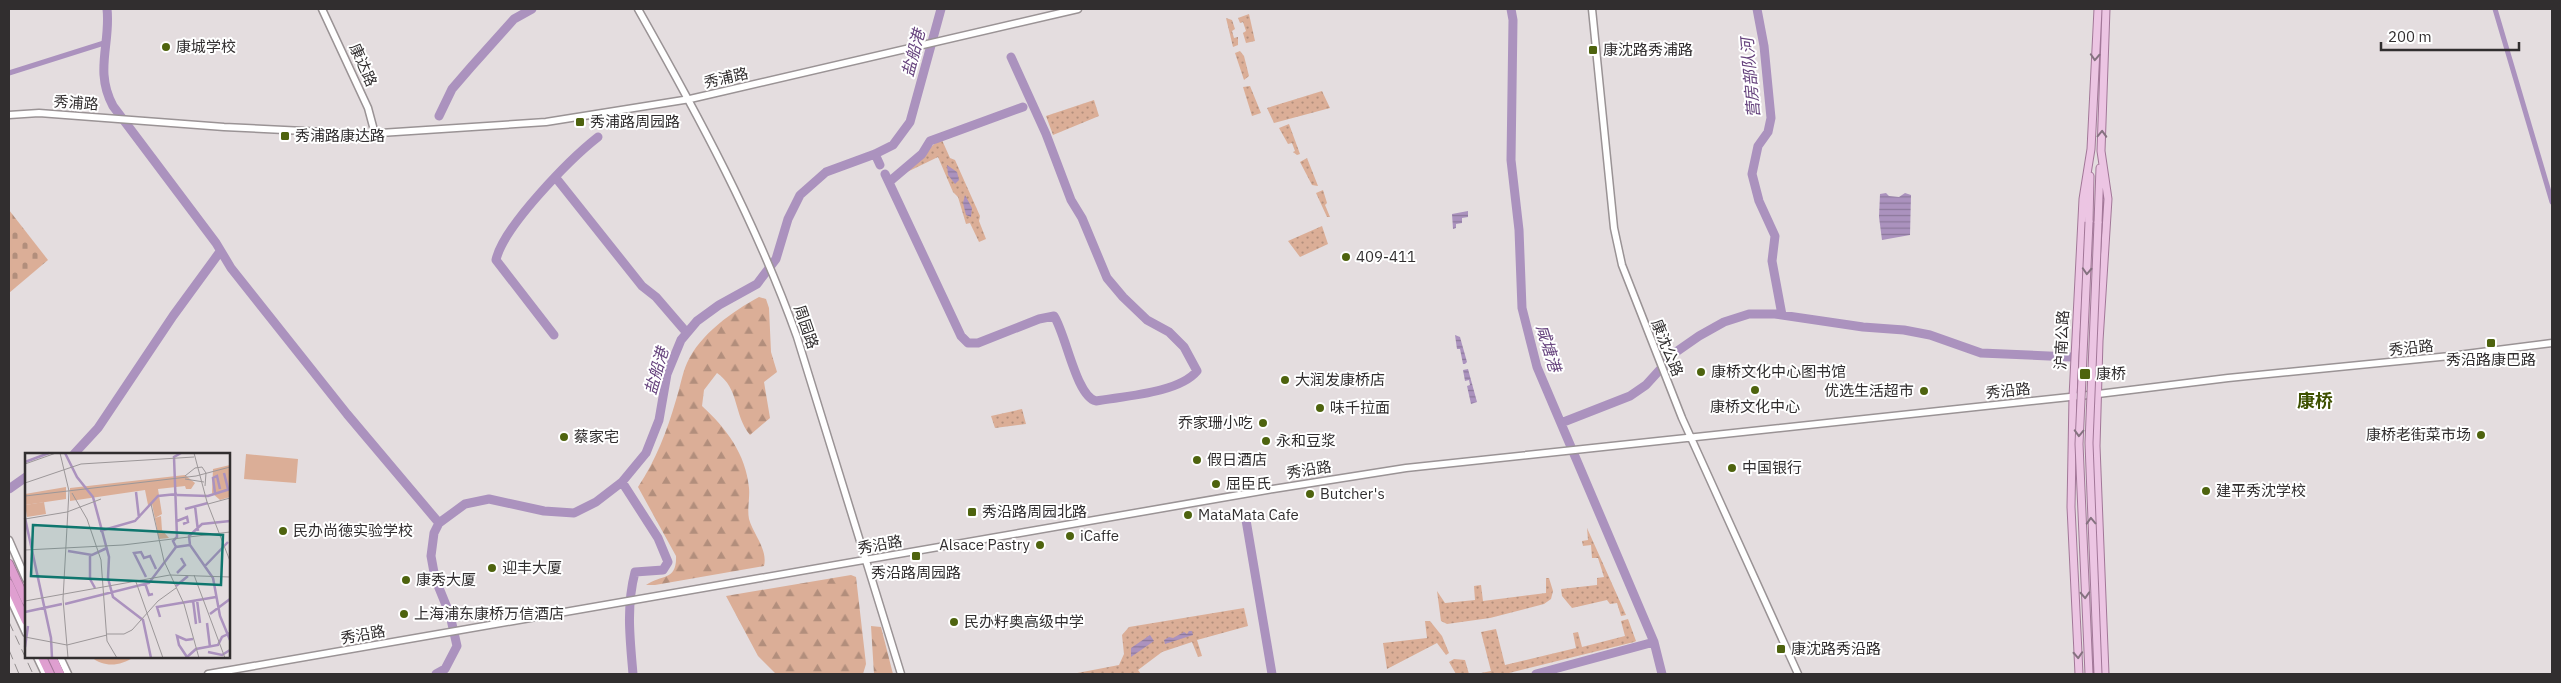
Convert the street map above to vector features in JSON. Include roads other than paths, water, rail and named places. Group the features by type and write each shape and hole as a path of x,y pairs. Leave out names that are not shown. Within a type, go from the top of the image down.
{"highway":[{"path":"9,564 25,598"},
{"path":"9,584 25,619"},
{"path":"42,658 50,674"},
{"path":"52,658 60,674"}],"main road":[{"name":"康达路","path":"322,9 352,68 368,108 375,134"},
{"name":"周园路","path":"638,9 690,99 765,253 778,284 797,337 901,674"},
{"name":"秀浦路","path":"9,115 39,113 224,127 375,134 546,122 690,99 1078,9"},
{"name":"康沈公路","path":"1592,9 1614,228 1622,265 1691,438 1798,674"},
{"name":"沪南公路","path":"2080,674 2071,507 2073,397 2083,199 2091,148 2098,9"},
{"path":"2098,674 2089,452 2106,9"},
{"path":"2089,674 2079,444 2091,148"},
{"path":"2101,151 2108,200 2099,341 2097,502 2105,674"},
{"name":"秀沿路","path":"208,674 1347,477 1558,452 2552,344"},
{"path":"9,540 25,577"},
{"path":"9,596 25,631"},
{"path":"37,658 45,674"},
{"path":"60,658 68,674"}],"waterway":[{"path":"107,9 108,21 104,69 107,93 113,106 216,243 231,268 347,414 439,523"},
{"path":"439,116 452,89 471,67 514,19 532,9"},
{"name":"盐船港","path":"436,674 445,669 457,646 450,615 435,578 431,556 434,533 439,523 465,504 489,499 544,511 574,513 596,502 622,482 646,453 659,420 667,374 681,340 697,321 719,305 757,284 776,259 788,219 800,195 826,172 875,154 893,145 910,122 941,9"},
{"name":"咸塘港","path":"1511,9 1513,20 1511,160 1519,230 1522,308 1537,367 1654,642 1662,674"},
{"name":"营房部队河","path":"1757,9 1764,46 1771,118 1768,132 1758,146 1752,174 1759,201 1775,236 1772,261 1782,315"},
{"path":"2495,9 2552,202"},
{"path":"9,73 104,43"},
{"path":"885,174 961,336 968,343 978,343 1039,319 1054,316 1077,377 1089,397 1096,401 1165,389 1189,378 1197,371 1184,347 1169,332 1147,320 1123,297 1107,278 1082,218 1071,200 1046,134 1011,57"},
{"path":"889,182 922,154 930,141 1023,107"},
{"path":"554,335 496,260 501,246 524,212 555,177 598,137"},
{"path":"875,154 880,165"},
{"path":"556,178 642,286 656,297 687,333"},
{"path":"75,453 98,428 173,316 219,253"},
{"path":"1561,423 1630,396 1646,385 1676,352 1699,336 1724,322 1749,314 1775,314 1863,327 1904,330 1930,335 1981,353 2071,357"},
{"path":"9,489 25,478"},
{"path":"622,482 658,538 668,562 663,570 635,572 630,598 633,674"},
{"path":"1246,520 1272,674"},
{"path":"1536,674 1654,642"}],"railway":[{"path":"9,622 25,657"},
{"path":"9,650 19,674"},
{"path":"26,658 33,674"}],"place":[{"name":"康城学校","path":"166,47"},
{"name":"康沈路秀浦路","path":"1593,50"},
{"name":"秀浦路周园路","path":"580,122"},
{"name":"秀浦路康达路","path":"285,136"},
{"name":"409-411","path":"1346,257"},
{"name":"秀沿路康巴路","path":"2491,343"},
{"name":"康桥文化中心图书馆","path":"1701,372"},
{"name":"康桥","path":"2085,374"},
{"name":"大润发康桥店","path":"1285,380"},
{"name":"康桥文化中心","path":"1755,390"},
{"name":"优选生活超市","path":"1924,391"},
{"name":"味千拉面","path":"1320,408"},
{"name":"乔家珊小吃","path":"1263,423"},
{"name":"康桥老街菜市场","path":"2481,435"},
{"name":"蔡家宅","path":"564,437"},
{"name":"永和豆浆","path":"1266,441"},
{"name":"假日酒店","path":"1197,460"},
{"name":"中国银行","path":"1732,468"},
{"name":"屈臣氏","path":"1216,484"},
{"name":"建平秀沈学校","path":"2206,491"},
{"name":"Butcher's","path":"1310,494"},
{"name":"秀沿路周园北路","path":"972,512"},
{"name":"MataMata Cafe","path":"1188,515"},
{"name":"民办尚徳实验学校","path":"283,531"},
{"name":"iCaffe","path":"1070,536"},
{"name":"Alsace Pastry","path":"1040,545"},
{"name":"秀沿路周园路","path":"916,556"},
{"name":"迎丰大厦","path":"492,568"},
{"name":"康秀大厦","path":"406,580"},
{"name":"上海浦东康桥万信酒店","path":"404,614"},
{"name":"民办籽奥高级中学","path":"954,622"},
{"name":"康沈路秀沿路","path":"1781,649"}],"district":[{"name":"康桥","path":"2315,401"}]}
